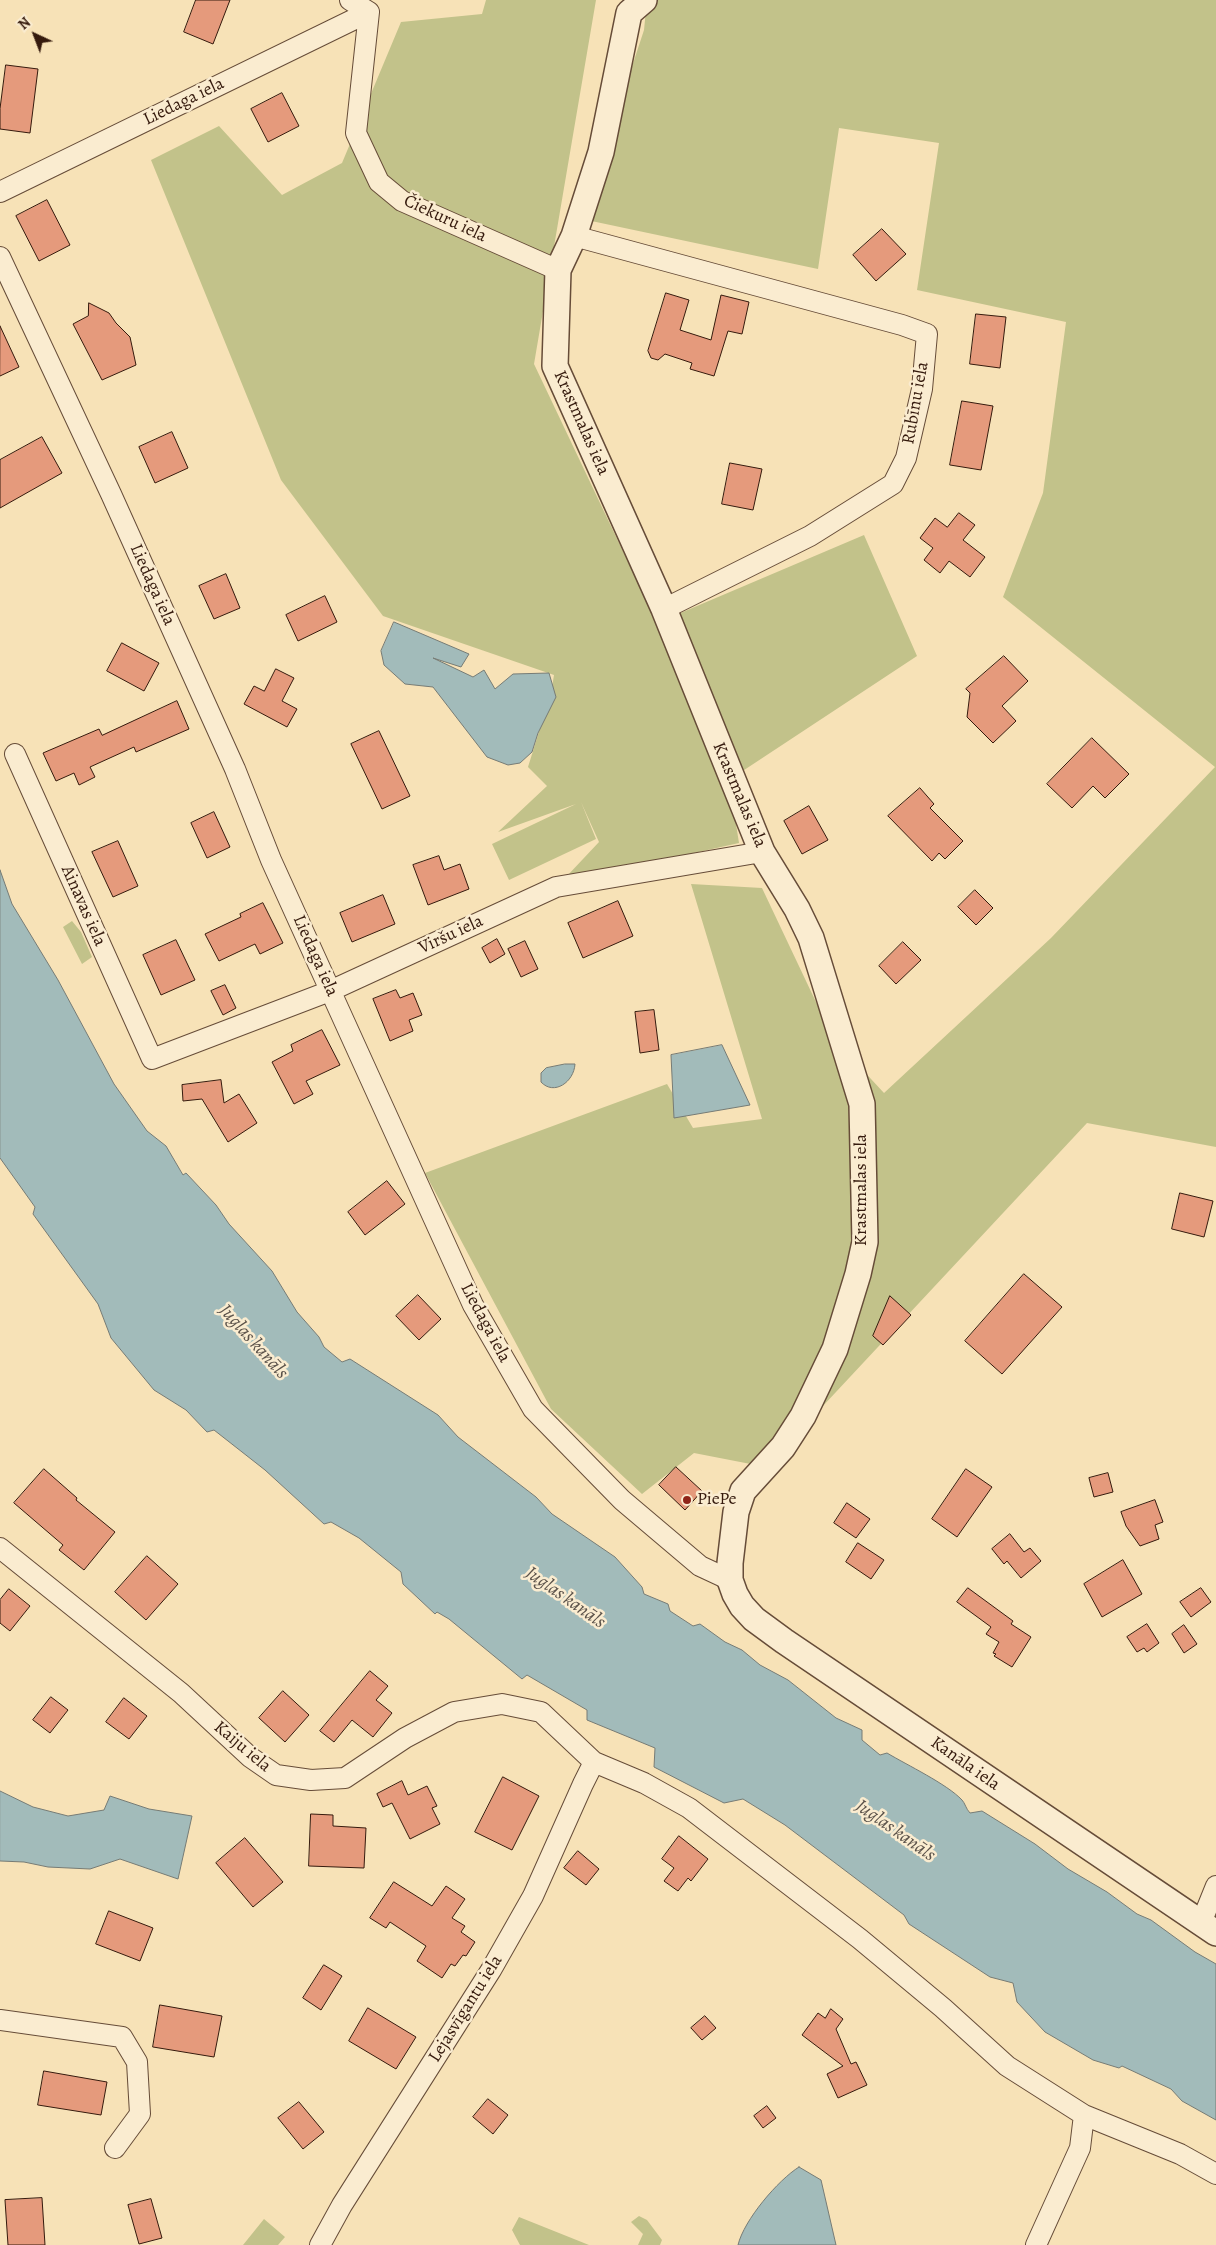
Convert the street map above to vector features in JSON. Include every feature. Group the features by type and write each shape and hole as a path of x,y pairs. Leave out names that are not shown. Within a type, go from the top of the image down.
{"street":[{"path":"350,0 369,12"},
{"name":"Krastmalas iela","path":"635,4 601,152 574,236 558,270 555,366 664,609 762,852 797,909 811,938 862,1104 865,1242 858,1274 834,1350 803,1416 783,1447 743,1491 736,1512 730,1580"},
{"name":"Liedaga iela","path":"0,192 369,12"},
{"name":"Čiekuru iela","path":"369,12 356,133 379,182 402,201 558,270"},
{"name":"Rubīnu iela","path":"574,236 902,325 927,334 922,390 906,458 893,484 810,536 664,609"},
{"name":"Liedaga iela","path":"0,257 111,494 235,770 271,860 473,1304 533,1409 622,1500 700,1566 730,1580"},
{"name":"Ainavas iela","path":"15,754 152,1059"},
{"name":"Viršu iela","path":"152,1059 330,991 556,887 762,852"},
{"name":"Kaiju iela","path":"0,1548 181,1694 250,1757 276,1775 311,1780 345,1778 406,1738 454,1712 502,1704 541,1712 594,1762"},
{"name":"Kanāla iela","path":"730,1580 742,1606 754,1619 784,1641 1209,1928"},
{"path":"594,1762 644,1783 688,1808 860,1940 943,2008 1007,2066 1084,2115 1180,2154 1216,2174"},
{"name":"Lejasvīgantu iela","path":"320,2245 342,2205 496,1962 533,1896 594,1762"},
{"path":"1209,1928 1216,1886"},
{"path":"0,2020 122,2037 136,2062 140,2114 115,2148"},
{"path":"1036,2245 1080,2148 1084,2115"}],"green space":[{"path":"486,0 596,0 534,364 657,623 864,535 917,656 729,780 739,843 622,869 567,876 599,842 581,802 596,839 509,880 492,844 576,804 498,832 547,786 528,767 551,693 554,675 383,616 281,480 151,160 219,126 282,195 342,163 401,22 482,14"},
{"path":"647,0 1216,0 1216,1147 1087,1123 766,1467 694,1453 642,1494 551,1409 425,1173 667,1084 693,1128 762,1119 691,884 762,888 833,1038 884,1093 1051,938 1215,767 1003,597 1043,493 1066,322 917,290 939,143 839,128 818,269 582,219 644,30"},
{"path":"72,921 81,932 92,957 82,964 63,927"},
{"path":"639,2216 647,2220 662,2240 660,2245 638,2245 643,2234 631,2222"},
{"path":"519,2217 589,2245 520,2245 512,2230"},
{"path":"264,2219 285,2237 278,2245 243,2245"}],"water":[{"path":"394,622 469,654 461,667 433,658 473,677 484,670 495,689 513,674 549,673 556,697 538,733 532,752 520,763 508,765 487,757 433,687 405,684 384,665 381,651"},
{"name":"Juglas kanāls","path":"0,870 12,904 58,980 114,1084 147,1131 166,1146 183,1175 186,1173 216,1205 229,1224 272,1271 297,1312 319,1337 324,1347 342,1362 350,1359 438,1415 458,1437 536,1497 552,1514 615,1557 642,1587 644,1594 668,1604 670,1611 693,1626 700,1624 725,1642 742,1650 760,1665 788,1680 836,1718 862,1730 862,1740 880,1755 887,1753 937,1781 962,1800 970,1813 982,1811 1216,1964 1216,2120 1182,2101 1171,2089 1122,2066 1119,2068 1093,2060 1045,2032 1017,2002 1013,1983 990,1977 909,1924 904,1915 785,1825 743,1799 724,1803 654,1767 655,1748 587,1720 587,1710 527,1675 522,1679 449,1619 437,1612 435,1614 403,1584 401,1572 359,1538 331,1522 324,1524 265,1470 214,1430 207,1432 186,1410 154,1390 111,1338 98,1304 33,1214 35,1207 0,1158"},
{"path":"722,1045 750,1105 674,1118 671,1055"},
{"path":"575,1064 571,1076 562,1085 552,1088 541,1082 541,1073 546,1068"},
{"path":"0,1791 33,1807 68,1816 104,1810 110,1796 149,1809 192,1816 178,1879 120,1859 90,1869 48,1867 24,1862 0,1861"},
{"path":"799,2167 821,2180 836,2245 738,2245 741,2235 754,2213 781,2181"}],"building":[{"path":"196,0 230,0 213,44 184,32"},
{"path":"6,65 38,69 30,133 0,129 0,109"},
{"path":"282,93 299,126 268,142 251,109"},
{"path":"47,200 70,245 39,261 16,216"},
{"path":"882,229 906,254 876,281 853,255"},
{"path":"666,293 689,300 680,330 711,340 721,295 749,302 742,334 728,331 714,376 690,369 692,363 665,354 658,360 651,358 648,351"},
{"path":"89,303 109,313 130,337 136,365 102,380 73,324 88,316"},
{"path":"976,314 1006,317 1000,368 970,364"},
{"path":"0,326 19,367 0,376"},
{"path":"962,401 993,406 981,470 950,465"},
{"path":"172,432 188,468 155,483 139,447"},
{"path":"42,437 62,473 0,508 0,460"},
{"path":"730,463 762,469 753,510 722,504"},
{"path":"959,513 975,525 963,540 985,557 970,577 949,561 940,573 924,560 933,548 920,538 935,518 947,527"},
{"path":"226,574 240,608 214,619 199,586"},
{"path":"325,596 337,622 298,641 286,615"},
{"path":"122,643 159,663 144,691 107,671"},
{"path":"1004,656 1028,681 1002,706 1016,721 993,743 967,717 970,693 966,689"},
{"path":"276,669 294,678 282,701 297,709 287,727 244,704 254,686 264,691"},
{"path":"177,701 189,729 136,752 134,747 90,767 95,777 79,785 74,773 56,781 43,753 99,729 102,735"},
{"path":"379,731 410,796 382,809 351,744"},
{"path":"1092,738 1129,774 1105,798 1093,786 1072,808 1047,784"},
{"path":"920,788 934,804 930,808 963,841 945,859 939,853 932,861 888,816"},
{"path":"809,806 828,840 802,854 784,821"},
{"path":"214,812 230,847 207,858 191,823"},
{"path":"118,841 138,886 113,897 92,852"},
{"path":"439,856 444,870 460,864 469,889 428,905 413,865"},
{"path":"975,890 993,908 976,925 958,907"},
{"path":"383,895 395,924 352,942 340,913"},
{"path":"618,901 633,936 583,958 568,923"},
{"path":"263,903 283,943 260,954 255,944 219,961 205,934 241,917 240,914"},
{"path":"497,939 505,954 490,963 482,948"},
{"path":"176,940 195,980 161,995 143,955"},
{"path":"525,941 538,969 521,977 508,949"},
{"path":"903,942 921,960 896,984 879,966"},
{"path":"225,985 236,1008 223,1015 211,991"},
{"path":"396,990 400,998 413,993 422,1015 409,1020 413,1031 390,1041 373,999"},
{"path":"654,1010 659,1050 640,1053 635,1012"},
{"path":"322,1030 340,1065 306,1081 313,1094 294,1104 272,1062 293,1051 291,1045"},
{"path":"221,1080 224,1103 239,1094 257,1123 228,1142 202,1099 183,1101 182,1085"},
{"path":"387,1181 405,1204 365,1235 348,1212"},
{"path":"1180,1193 1213,1201 1204,1237 1172,1229"},
{"path":"1024,1274 1062,1307 1002,1374 965,1341"},
{"path":"418,1295 441,1319 419,1340 396,1316"},
{"path":"890,1296 911,1315 883,1345 873,1336"},
{"path":"676,1467 702,1491 685,1510 659,1485"},
{"path":"44,1469 77,1498 76,1500 115,1532 84,1570 59,1550 63,1545 14,1503"},
{"path":"966,1469 992,1487 957,1537 932,1519"},
{"path":"1108,1473 1113,1492 1094,1497 1089,1478"},
{"path":"1155,1500 1163,1522 1155,1525 1159,1539 1140,1546 1126,1526 1121,1512"},
{"path":"847,1503 870,1519 856,1538 834,1523"},
{"path":"1010,1534 1024,1552 1030,1548 1041,1561 1021,1578 1007,1561 1004,1564 992,1549"},
{"path":"858,1543 884,1560 871,1579 846,1562"},
{"path":"147,1556 178,1584 146,1620 115,1592"},
{"path":"1123,1560 1142,1594 1102,1617 1084,1584"},
{"path":"968,1588 1013,1621 1011,1624 1031,1637 1012,1667 994,1656 996,1654 993,1653 999,1642 986,1634 991,1627 957,1602"},
{"path":"1201,1588 1211,1602 1191,1617 1180,1602"},
{"path":"9,1589 30,1606 10,1631 0,1623 0,1600"},
{"path":"1147,1624 1159,1643 1147,1652 1144,1648 1137,1652 1127,1637"},
{"path":"1184,1625 1197,1644 1184,1653 1172,1634"},
{"path":"370,1671 388,1686 376,1700 392,1713 373,1737 352,1720 334,1742 320,1731"},
{"path":"283,1691 309,1715 285,1742 259,1718"},
{"path":"51,1697 68,1710 50,1733 33,1720"},
{"path":"124,1698 147,1716 129,1739 106,1722"},
{"path":"503,1777 539,1796 512,1850 475,1832"},
{"path":"402,1781 408,1795 427,1786 437,1806 432,1808 440,1824 410,1839 392,1803 383,1807 377,1794"},
{"path":"311,1814 333,1815 333,1826 366,1828 364,1868 309,1866"},
{"path":"679,1836 708,1859 691,1881 688,1878 678,1891 664,1881 674,1868 662,1859"},
{"path":"245,1838 283,1882 253,1907 216,1863"},
{"path":"578,1851 599,1869 586,1885 564,1868"},
{"path":"394,1882 432,1906 446,1886 465,1899 452,1918 465,1926 461,1932 475,1942 466,1956 463,1955 455,1966 451,1964 442,1978 417,1961 426,1946 390,1922 386,1928 370,1918"},
{"path":"109,1911 153,1928 140,1961 96,1944"},
{"path":"324,1965 342,1976 321,2010 303,1998"},
{"path":"160,2005 222,2016 214,2057 153,2047"},
{"path":"368,2008 416,2037 396,2069 349,2041"},
{"path":"831,2009 843,2019 836,2029 851,2064 856,2062 867,2085 838,2098 827,2074 843,2066 802,2035 818,2013 825,2018"},
{"path":"705,2016 716,2028 702,2040 691,2028"},
{"path":"44,2071 107,2082 101,2115 38,2105"},
{"path":"488,2099 508,2115 493,2134 473,2117"},
{"path":"299,2102 324,2132 303,2149 278,2118"},
{"path":"767,2106 776,2118 763,2128 754,2116"},
{"path":"42,2198 45,2245 8,2245 5,2200"},
{"path":"151,2199 162,2238 139,2244 128,2205"}],"place":[{"name":"PiePe","path":"687,1500"}]}
